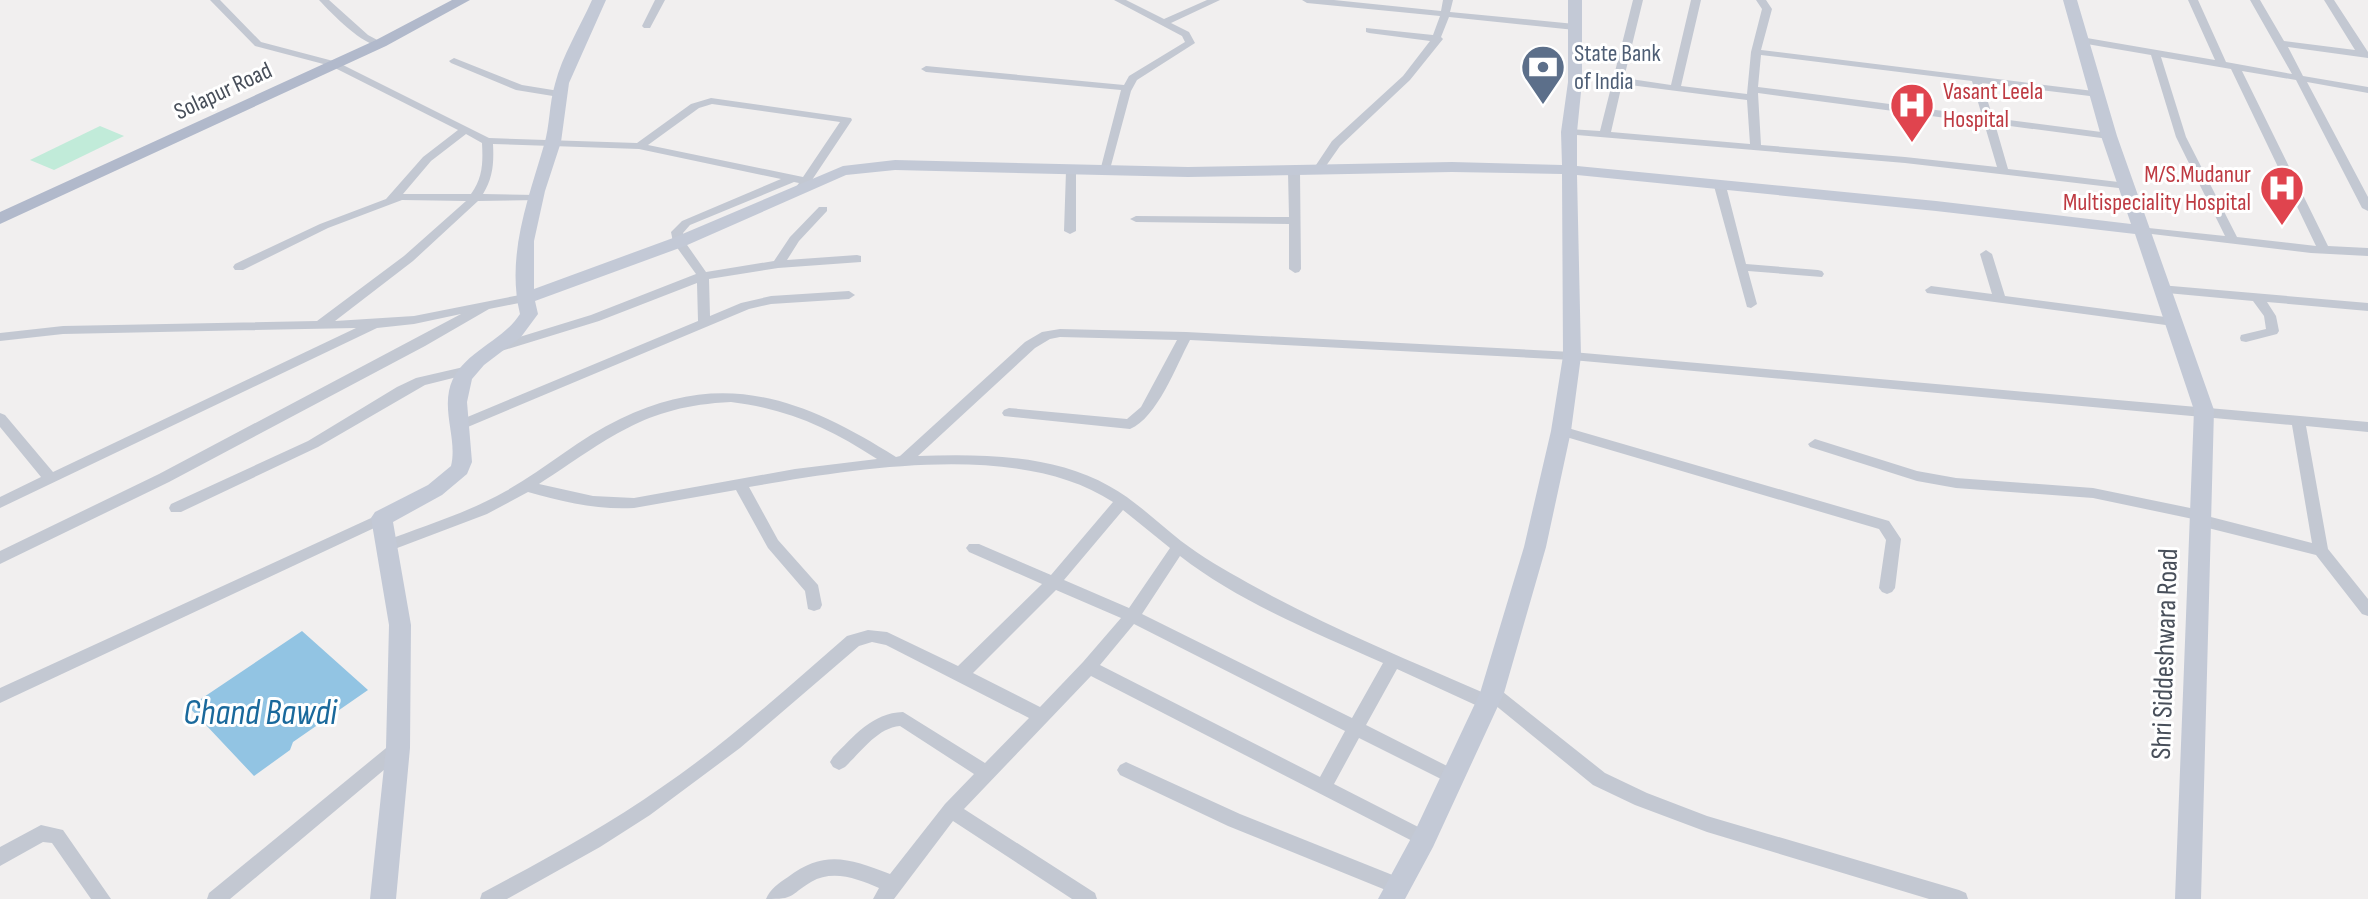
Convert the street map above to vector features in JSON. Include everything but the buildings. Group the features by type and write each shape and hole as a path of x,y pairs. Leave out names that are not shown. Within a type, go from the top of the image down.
{"main road":[{"name":"Solapur Road","path":"372,41 438,0"},
{"name":"Solapur Road","path":"0,204 463,0"},
{"name":"Solapur Road","path":"0,219 326,61"}],"street":[{"path":"215,0 258,44 326,61 487,141 639,146 799,183"},
{"path":"324,0 372,41"},
{"path":"176,508 313,444 411,385 468,370 523,326 529,314 525,298 526,241 553,142 559,94 599,0"},
{"path":"647,26 660,0"},
{"path":"1105,171 1128,88 1141,71 1190,43 1186,34 1119,0"},
{"path":"1163,23 1215,0"},
{"path":"1307,0 1575,27"},
{"path":"1317,171 1336,142 1368,115 1438,39 1448,0"},
{"path":"1126,770 1394,892 1424,839 1490,698 1535,547 1561,431 1572,356 1569,132 1575,82 1575,0"},
{"path":"1605,134 1638,0"},
{"path":"1675,88 1696,0"},
{"path":"1756,146 1752,93 1756,52 1767,9 1761,0"},
{"path":"2070,0 2139,230 2204,410"},
{"path":"2193,0 2222,65"},
{"path":"2255,0 2368,208"},
{"path":"2329,0 2365,55"},
{"path":"1369,30 1438,39"},
{"path":"2081,40 2368,90"},
{"path":"2281,43 2365,55"},
{"path":"1756,52 2098,94"},
{"path":"2155,53 2181,137 2233,241"},
{"path":"454,61 520,88 559,94"},
{"path":"2235,67 2324,250"},
{"path":"926,69 1128,88"},
{"path":"1976,79 2003,170"},
{"path":"1620,81 1752,93 2109,136"},
{"path":"639,146 695,106 711,101 847,120 799,183"},
{"path":"391,200 427,159 465,130"},
{"path":"1569,132 1756,146 2003,170 2127,186"},
{"path":"319,326 362,296 473,199 486,177 487,141"},
{"path":"0,337 63,330 376,324 485,306 525,298 679,242 799,183 867,166 1071,171 1294,172 1452,167 1570,170 1936,206 2233,241 2368,252"},
{"path":"1070,231 1071,171"},
{"path":"1294,172 1295,269"},
{"path":"1720,186 1751,304"},
{"path":"239,267 324,226 410,195 473,199 536,198"},
{"path":"778,264 794,239 823,209"},
{"path":"1136,219 1294,221"},
{"path":"679,242 703,276 704,321"},
{"path":"1986,254 2000,299"},
{"path":"498,348 595,318 703,276 778,264 857,259"},
{"path":"1741,267 1818,274"},
{"path":"2160,289 2368,307"},
{"path":"1931,290 2173,322"},
{"path":"458,426 704,321 771,300 849,295"},
{"path":"2246,338 2273,331 2270,316 2258,299"},
{"path":"0,558 164,478 485,306"},
{"path":"0,503 376,324"},
{"path":"898,462 1030,345 1047,335 1060,333 1186,336 1572,356 2368,427"},
{"path":"1009,413 1130,424 1146,410 1186,336"},
{"path":"0,696 84,654 382,518 448,481 459,471 463,462 456,407 461,382 468,370"},
{"path":"387,546 489,507 626,422 663,407 697,400 737,397 785,404 846,430 898,462"},
{"name":"Shri Siddeshwara Road","path":"2188,899 2204,410"},
{"path":"0,418 51,479"},
{"path":"2298,422 2321,551 2368,610"},
{"path":"1561,431 1884,525 1894,539 1887,588"},
{"path":"1815,444 1884,468 1930,479 2093,493 2200,517 2321,551"},
{"path":"527,486 576,501 605,505 634,503 852,465 953,460 1029,466 1068,474 1096,485 1122,501 1178,548 1268,601 1394,659 1490,698 1599,779 1707,824 1959,899"},
{"path":"740,484 773,544 813,589 814,605"},
{"path":"962,673 1053,583 1122,501"},
{"path":"382,518 400,625 398,748 383,899"},
{"path":"974,548 1132,616 1451,776"},
{"path":"775,899 812,869 832,865 855,869 887,891 951,810 1089,667 1132,616 1178,548"},
{"path":"489,899 585,848 693,775 853,641 878,635 962,673 1042,716"},
{"path":"1323,788 1394,659"},
{"path":"1089,667 1424,839"},
{"path":"839,762 875,727 891,718 903,719 987,773"},
{"path":"216,899 398,748"},
{"path":"951,810 1088,899"},
{"path":"0,857 41,833 57,836 102,899"}],"green space":[{"path":"100,126 124,136 54,170 30,160"}],"water":[{"name":"Chand Bawdi","path":"302,631 368,690 293,742 290,750 254,776 189,707"}],"place":[{"name":"State Bank of India","path":"1543,106"},
{"name":"Vasant Leela Hospital","path":"1912,144"},
{"name":"M/S.Mudanur Multispeciality Hospital","path":"2282,227"}]}
